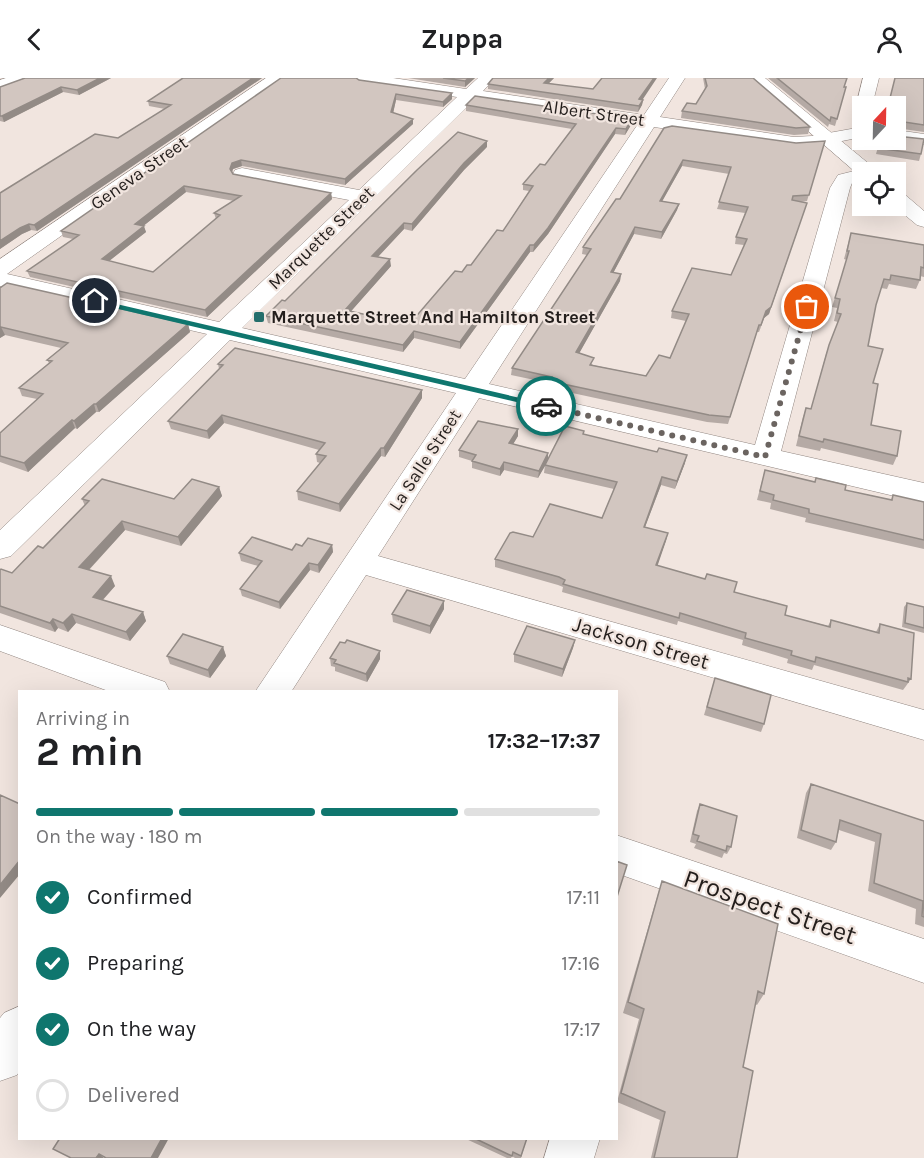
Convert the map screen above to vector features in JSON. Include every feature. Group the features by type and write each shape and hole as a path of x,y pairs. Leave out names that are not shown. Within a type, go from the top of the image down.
{"street":[{"path":"0,86 20,78"},
{"name":"Geneva Street","path":"0,269 277,78"},
{"name":"Albert Street","path":"360,78 794,142 829,140 852,132"},
{"name":"Marquette Street","path":"0,548 487,78"},
{"name":"La Salle Street","path":"273,690 677,78"},
{"path":"755,78 855,162"},
{"path":"866,96 871,78"},
{"path":"906,137 924,140"},
{"path":"242,174 364,197"},
{"path":"765,457 840,188 845,179 852,177"},
{"path":"906,206 924,221"},
{"path":"0,279 924,493"},
{"name":"Jackson Street","path":"358,561 924,725"},
{"path":"0,638 147,690"},
{"name":"Prospect Street","path":"618,855 924,961"},
{"path":"0,1058 18,1032"},
{"path":"569,1158 574,1140"}],"building":[{"path":"25,78 100,78 77,90 61,87 0,116 0,87"},
{"path":"183,78 253,78 34,225 29,224 20,228 0,241 0,193 95,134 118,138 171,105 148,101"},
{"path":"281,78 356,78 452,93 443,102 396,94 391,112 413,119 345,179 241,160 232,163 230,169 233,174 331,193 205,310 27,271 79,235 61,231","holes":["184,186 241,196 214,213 220,215 153,272 102,259 144,226 135,224"]},
{"path":"443,78 469,78 465,81"},
{"path":"493,78 549,78 544,83 593,89 602,78 654,78 639,99 643,100 639,106 488,84"},
{"path":"705,78 753,78 810,127 796,128 682,111 687,103 696,104 707,86"},
{"path":"777,78 847,78 837,119 831,117 830,121"},
{"path":"895,78 924,78 924,125 906,122 906,96 890,96"},
{"path":"475,96 632,119 626,129 616,128 548,228 534,245 530,245 460,342 414,331 403,345 266,316 282,300 285,301 458,132 487,141 464,163 412,224 404,223 372,256 390,259 345,310 394,321 398,317 413,320 455,271 462,272 467,265 471,265 497,230 503,231 533,186 523,184 540,164 545,165 576,124 466,105"},
{"path":"672,126 796,143 825,141 809,195 793,196 792,200 807,203 771,307 766,311 759,325 730,417 709,415 549,381 552,377 512,368 591,249 583,247 616,199 620,199 664,128","holes":["683,160 731,167 719,202 748,207 736,237 747,239 731,275 692,268 672,311 689,314 670,358 659,355 646,376 590,365 594,358 576,352 621,274 611,272 635,227 662,232 679,204 660,201"]},
{"path":"906,137 924,139 921,154 892,150 906,150"},
{"path":"851,233 924,245 924,268 921,267 920,280 891,275 890,280 884,279 868,346 883,349 873,383 878,384 871,425 901,431 897,456 824,439 823,442 799,436 806,408 811,409 829,345 841,314 837,313 840,299 835,298 849,251 847,251"},
{"path":"7,283 188,324 24,463 0,456 0,433 43,394 19,388 52,361 47,360 68,343 0,328 0,288"},
{"path":"235,348 422,390 384,448 381,448 339,504 297,491 326,456 316,454 325,443 222,415 207,431 168,421 223,365 218,364"},
{"path":"478,421 518,429 509,443 548,453 539,471 504,462 500,469 472,461 476,455 459,450"},
{"path":"565,426 584,431 583,434 657,452 659,448 687,455 677,481 662,477 644,527 668,533 656,565 705,579 707,574 737,582 734,592 787,606 785,615 830,627 831,620 879,633 880,624 914,633 911,679 908,678 908,682 816,657 815,662 791,655 792,651 745,638 746,633 680,613 679,618 563,584 565,580 559,577 495,559 510,533 533,537 550,504 602,518 617,482 545,465"},
{"path":"765,470 815,482 816,478 846,485 845,490 892,500 893,495 924,502 924,540 809,513 809,509 773,500 774,495 760,491"},
{"path":"102,479 174,499 192,479 219,487 178,537 122,521 79,567 111,576 93,597 143,612 126,632 72,614 63,623 53,619 50,623 0,606 0,570 12,573 38,546 43,548 89,501 82,499"},
{"path":"252,537 292,550 296,544 302,546 308,538 332,545 318,565 309,563 279,602 240,589 262,561 239,553"},
{"path":"407,590 444,601 430,626 392,614"},
{"path":"907,603 924,607 924,628 905,623"},
{"path":"527,626 575,640 563,669 514,654"},
{"path":"183,634 223,647 208,670 167,656"},
{"path":"347,640 380,651 366,674 334,663 336,660 330,658 340,642 345,643"},
{"path":"715,678 771,695 764,724 707,707"},
{"path":"811,784 924,821 924,917 922,916 923,901 874,883 881,834 840,820 836,842 801,830"},
{"path":"0,795 18,803 18,862 0,885"},
{"path":"700,804 737,816 731,847 727,846 726,851 697,841 699,836 693,834"},
{"path":"618,862 627,865 618,894"},
{"path":"662,881 778,924 764,994 758,991 743,1067 753,1071 737,1158 654,1158 665,1112 621,1093 644,1009 628,1002"},
{"path":"59,1140 161,1140 151,1158 106,1158 99,1154 96,1158 71,1158 53,1149"},
{"path":"478,1140 526,1140 521,1156 513,1152 512,1156"}],"way so far":[{"path":"546,406 765,457 807,307"}],"place":[{"name":"Marquette Street And Hamilton Street","path":"259,317"}],"route":[{"path":"95,301 546,406"}]}
